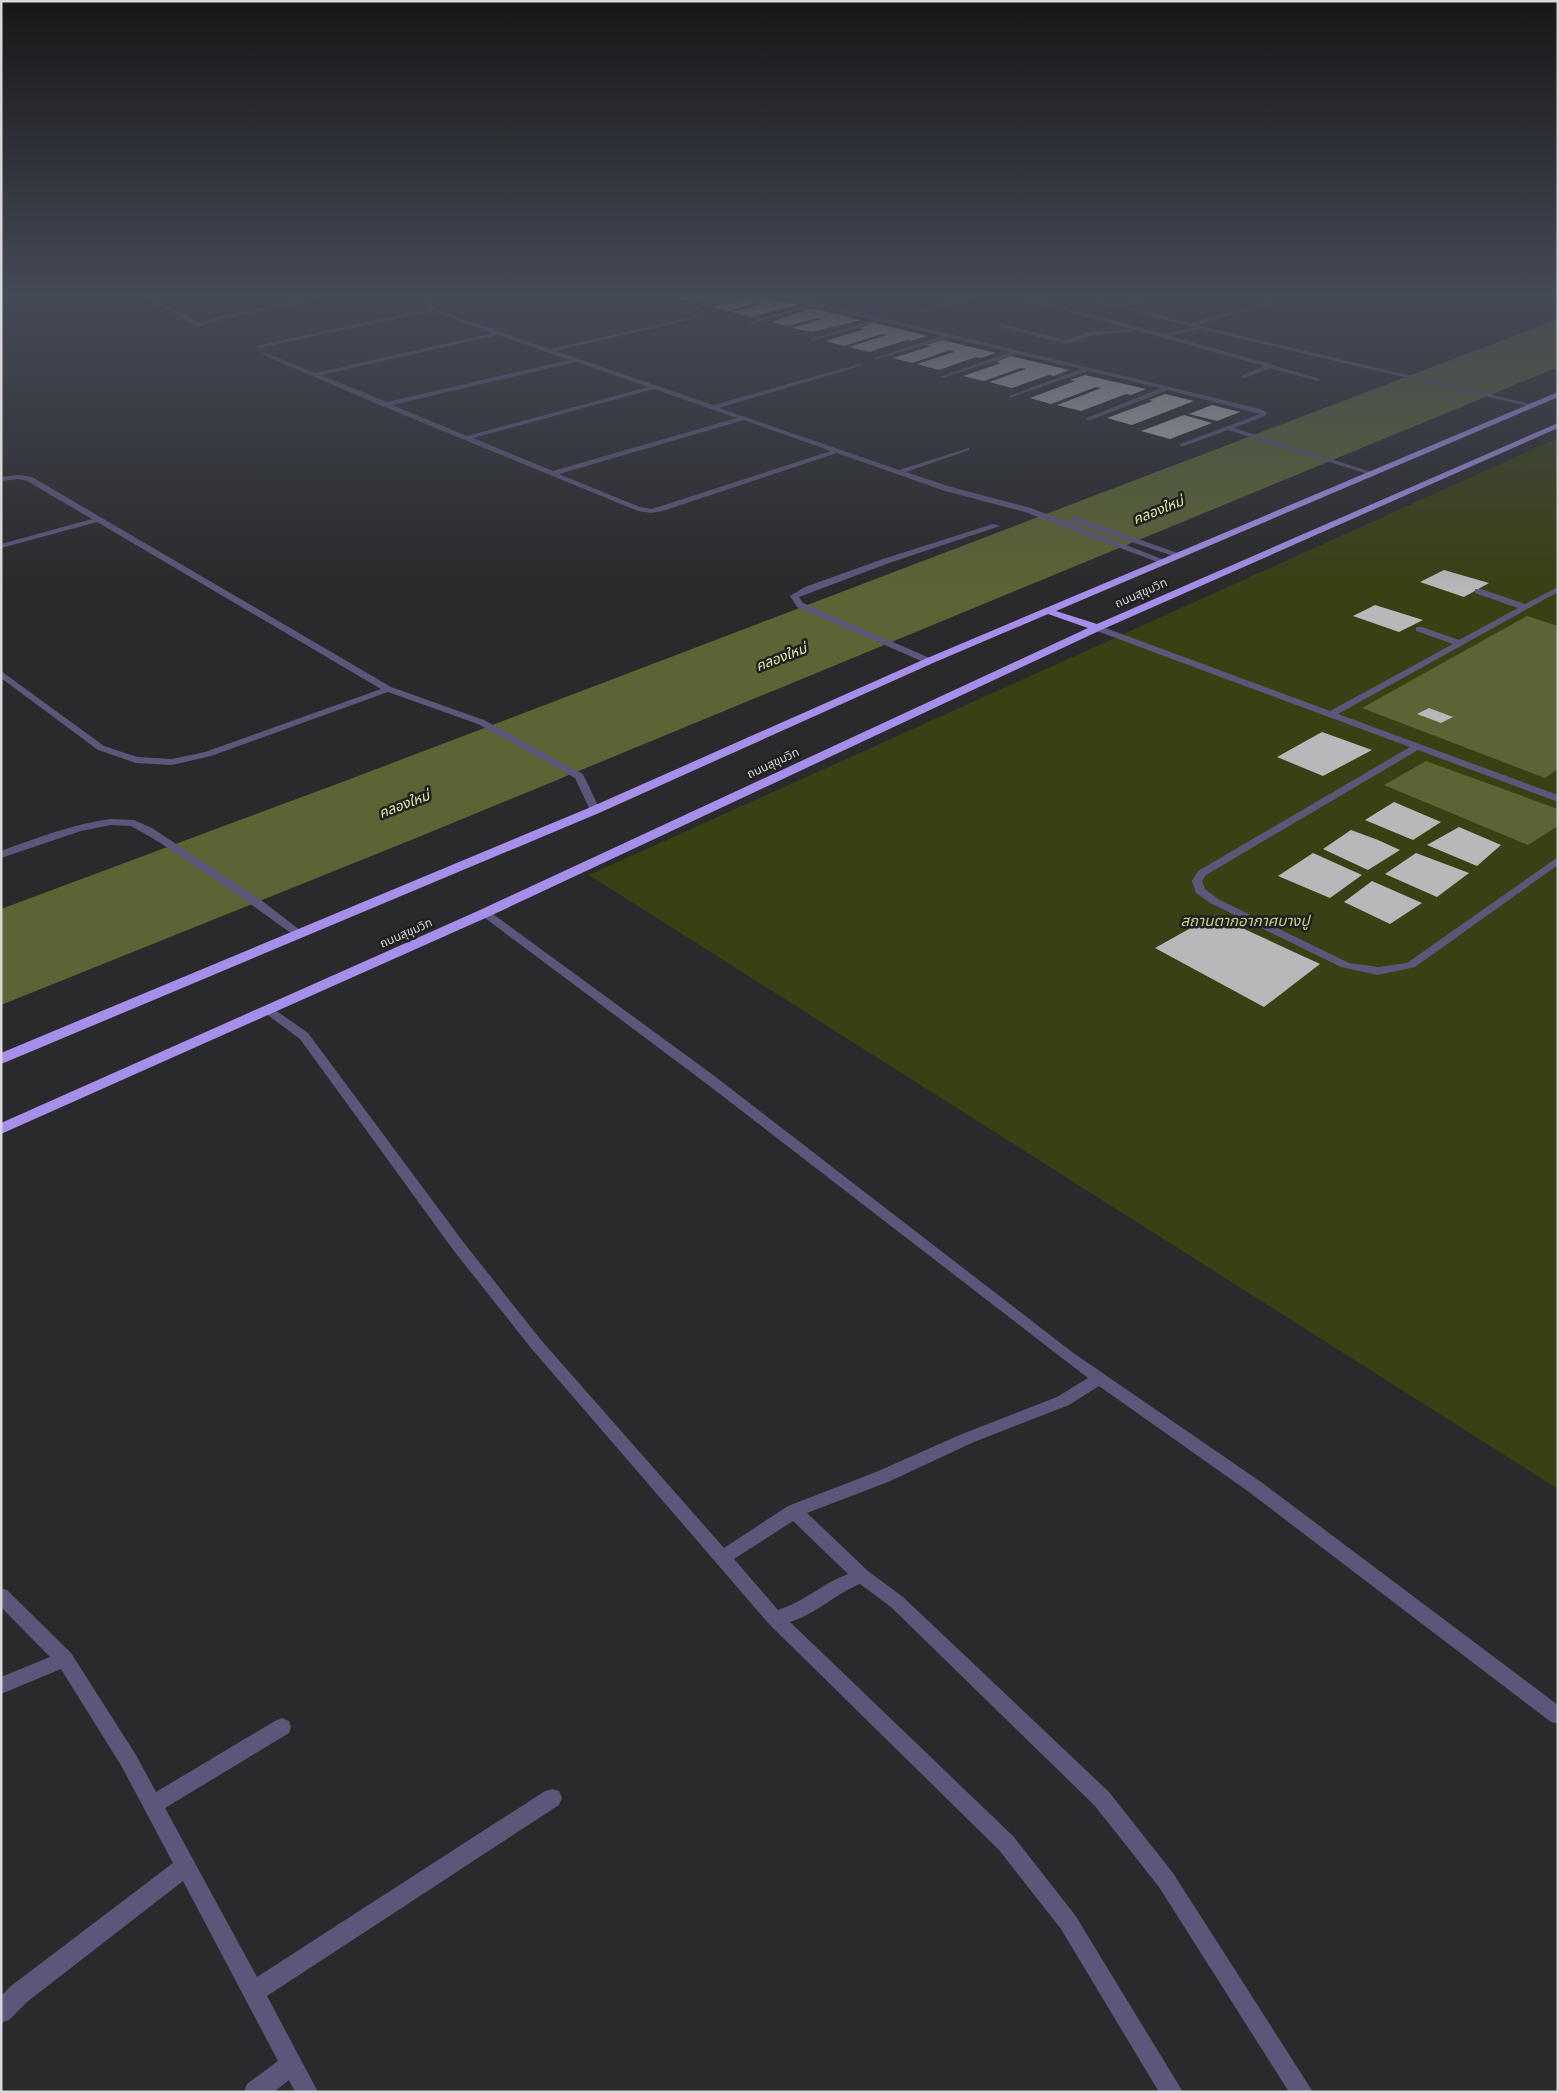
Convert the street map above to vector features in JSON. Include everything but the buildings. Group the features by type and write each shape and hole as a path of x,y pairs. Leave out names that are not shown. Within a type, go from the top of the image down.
{"highway":[{"name":"ถนนสุขุมวิท","path":"1,1059 595,810 929,661 1556,395"},
{"name":"ถนนสุขุมวิท","path":"1,1128 486,913 1097,628 1558,425"},
{"path":"1048,611 1097,628"}],"street":[{"path":"359,395 638,509 652,511 836,451"},
{"path":"384,405 428,395"},
{"path":"466,438 627,395"},
{"path":"678,395 948,489 1028,510 1048,511 1179,555"},
{"path":"714,407 756,395"},
{"path":"1010,397 1016,395"},
{"path":"1089,419 1151,395"},
{"path":"1182,445 1264,413 1259,410 1196,395"},
{"path":"1488,395 1531,405"},
{"path":"551,474 745,418"},
{"path":"1227,428 1370,473"},
{"path":"899,472 967,450"},
{"path":"1,479 18,477 29,479 388,689 481,722 580,776 595,810"},
{"path":"1028,510 1164,561"},
{"path":"1,546 98,520"},
{"path":"929,661 800,606 794,596 808,589 886,561 996,526"},
{"path":"1330,715 1558,589"},
{"path":"1478,591 1525,607"},
{"path":"1097,628 1556,797"},
{"path":"1419,629 1459,644"},
{"path":"1,674 100,748 136,760 172,762 208,754 388,689"},
{"path":"1417,747 1202,873 1197,881 1200,891 1214,901 1345,965 1366,971 1387,972 1411,965 1558,860"},
{"path":"1,855 99,823 128,822 140,826 267,908 299,934"},
{"path":"486,913 708,1078 1044,1338 1255,1487 1558,1716"},
{"path":"267,1010 304,1036 454,1240 536,1344 775,1620 1006,1843 1068,1922 1172,2092"},
{"path":"722,1558 794,1511 882,1477 968,1438 1062,1401 1100,1379"},
{"path":"794,1511 862,1576 896,1602 1102,1799 1166,1880 1302,2092"},
{"path":"775,1620 800,1611 840,1584 862,1576"},
{"path":"1,1595 65,1659 128,1761 307,2092"},
{"path":"1,1686 65,1659"},
{"path":"152,1805 282,1727"},
{"path":"253,1992 552,1798"},
{"path":"1,2012 19,1994 185,1866"},
{"path":"255,2092 292,2064"}],"green space":[{"name":"สถานตากอากาศบางปู","path":"1558,438 1558,1489 589,875"}],"water":[{"name":"คลองใหม่","path":"1359,395 1491,395 426,834 1,1005 1,909 345,781"},
{"path":"1527,616 1558,626 1558,769 1545,778 1362,708"},
{"path":"1426,761 1558,809 1558,826 1528,845 1384,785"}]}
